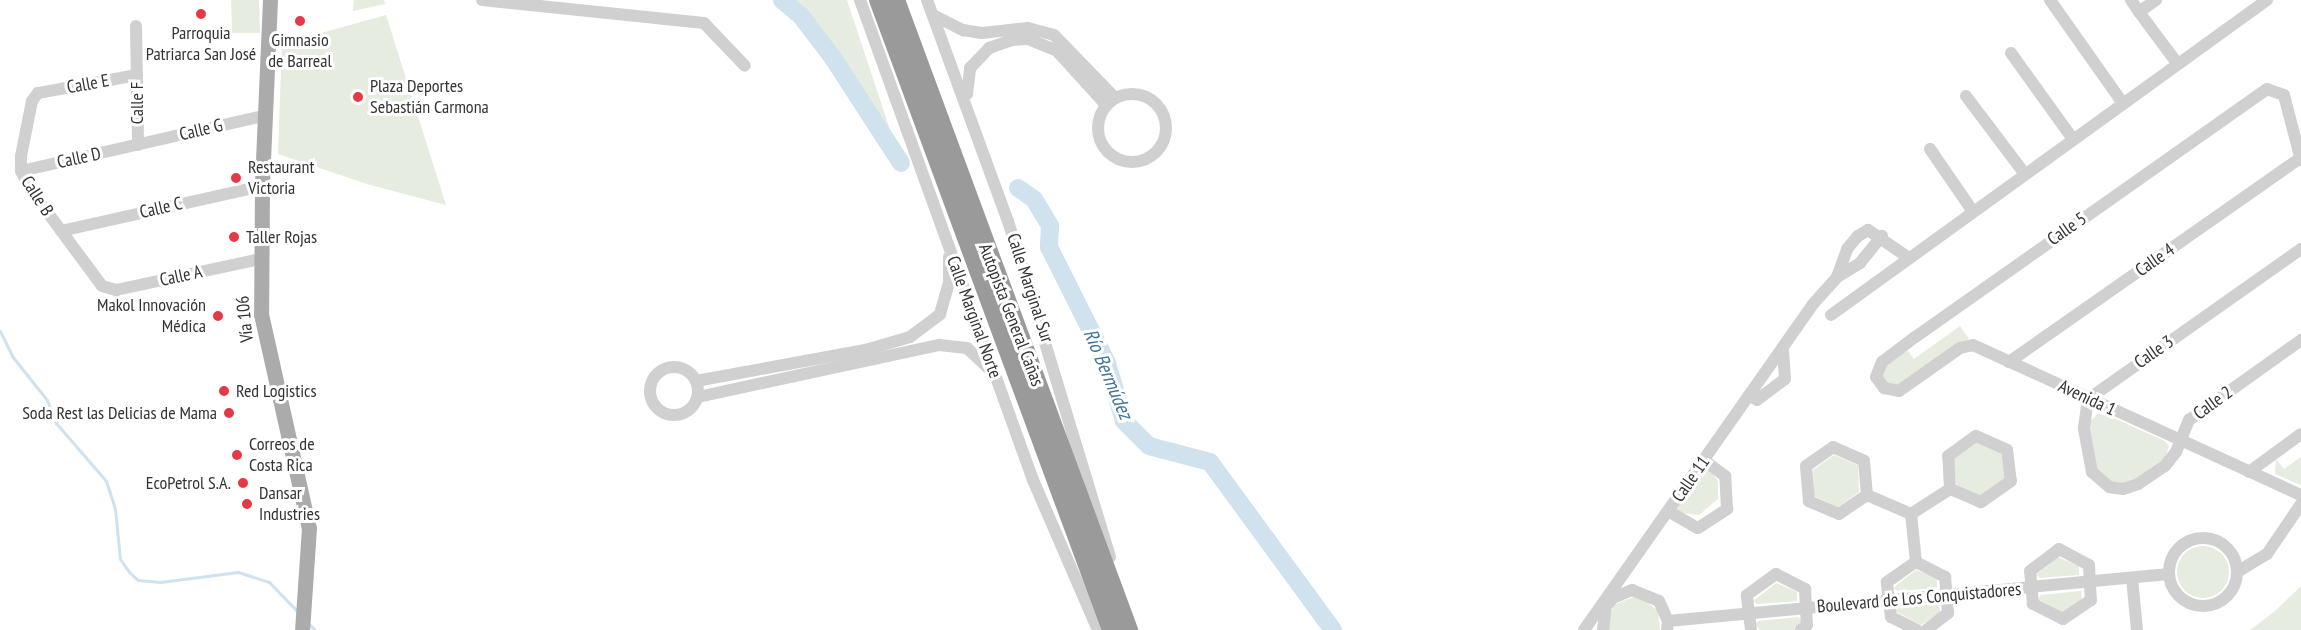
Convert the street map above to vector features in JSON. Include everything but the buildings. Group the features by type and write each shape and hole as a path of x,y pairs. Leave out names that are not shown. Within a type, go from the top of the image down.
{"highway":[{"name":"Autopista General Cañas","path":"878,0 1111,630"},
{"name":"Autopista General Cañas","path":"896,0 1127,623"}],"main road":[{"name":"Vía 106","path":"270,0 264,116 261,314 269,360 309,528 302,630"}],"street":[{"path":"482,0 704,23 745,66"},
{"name":"Calle Marginal Norte","path":"860,0 1058,543 1098,630"},
{"name":"Calle Marginal Sur","path":"927,0 968,107 1038,311 1101,523 1127,623"},
{"path":"2050,0 2122,102"},
{"path":"2131,0 2177,63"},
{"path":"2139,12 2156,0"},
{"path":"1831,315 1972,210 2267,0"},
{"path":"933,15 963,30 982,33 1028,27 1054,35 1111,102"},
{"name":"Calle F","path":"136,26 138,145"},
{"path":"968,107 965,83 978,59 996,44 1028,39 1057,51 1111,102"},
{"path":"2011,53 2072,138"},
{"name":"Calle E","path":"38,93 137,75"},
{"name":"Calle 5","path":"1880,384 1877,369 1882,362 2259,94 2275,90 2284,95 2289,106 2301,159"},
{"name":"Calle B","path":"38,93 32,101 21,171 61,231 102,286"},
{"path":"1136,94 1155,103 1166,122 1166,133 1158,152 1139,163 1118,160 1109,154 1098,135 1100,114 1111,102 1136,94"},
{"path":"1966,96 2024,173"},
{"name":"Calle G","path":"138,145 264,116"},
{"name":"Calle D","path":"21,171 138,145"},
{"path":"1930,149 1972,210"},
{"name":"Calle 4","path":"2010,362 2301,159"},
{"name":"Calle C","path":"61,231 262,186"},
{"path":"1837,277 1848,249 1863,232 1868,230 1882,237 1909,258"},
{"path":"1837,277 1860,263 1882,237"},
{"path":"696,381 910,338 931,323 945,302 949,283 948,244"},
{"name":"Calle 3","path":"2088,399 2301,249"},
{"name":"Calle A","path":"102,286 116,290 261,259"},
{"name":"Calle 11","path":"1584,630 1813,304 1837,277"},
{"name":"Calle 2","path":"2088,399 2084,429 2087,460 2092,472 2109,487 2123,489 2138,484 2165,466 2194,415 2301,340"},
{"path":"698,397 939,345 967,348 996,376"},
{"name":"Avenida 1","path":"1880,384 1891,391 1899,391 1966,346 1984,349 2088,399 2301,495"},
{"path":"1749,395 1757,400 1785,380 1783,347"},
{"path":"679,368 696,381 698,397 690,409 677,415 662,412 651,394 654,380 664,370 679,368"},
{"path":"2249,472 2301,434"},
{"path":"1976,436 2007,450 2011,481 1981,502 1950,489 1948,456 1976,436"},
{"path":"1833,447 1864,461 1867,495 1839,514 1809,501 1806,466 1833,447"},
{"path":"1668,511 1698,528 1727,509 1725,476 1704,460"},
{"path":"1911,514 1950,489"},
{"path":"1867,495 1911,514"},
{"path":"2237,572 2267,554 2301,504"},
{"path":"1911,514 1916,562"},
{"path":"2202,538 2213,539 2230,552 2237,572 2230,594 2210,605 2199,606 2178,595 2169,574 2175,553 2182,545 2202,538"},
{"path":"2059,549 2089,565 2090,582 2091,600 2063,619 2033,604 2030,571 2059,549"},
{"path":"1632,562 1632,590"},
{"path":"1916,562 1945,577 1948,613 1926,630"},
{"path":"1916,562 1887,582 1891,617 1917,630"},
{"path":"1751,630 1747,595 1776,574 1805,589 1807,625 1801,630"},
{"name":"Boulevard de Los Conquistadores","path":"1667,625 1749,613 2169,574"},
{"path":"2132,578 2137,630"},
{"path":"1600,629 1602,616 1613,598 1632,590 1659,601 1667,625"}],"shaded area":[{"path":"231,0 259,0 260,33 196,33 196,29 232,29"},
{"path":"354,0 384,0 385,4 353,11"},
{"path":"782,0 847,0 901,163 833,58 801,16"},
{"path":"386,15 446,205 367,184 278,154 282,44"},
{"path":"1960,326 1969,339 1898,385 1888,385 1882,378 1882,368 1907,350 1914,359"},
{"path":"2100,412 2165,441 2169,446 2165,459 2139,477 2117,485 2104,480 2092,463 2089,422"},
{"path":"1975,441 2001,453 2005,480 1981,497 1957,487 1953,459"},
{"path":"1834,455 1858,465 1859,492 1838,507 1814,496 1813,470"},
{"path":"2301,457 2301,485 2275,474 2276,459 2284,469"},
{"path":"1707,467 1718,481 1718,499 1699,515 1682,513 1675,509"},
{"path":"2198,546 2208,546 2222,553 2229,572 2222,591 2208,598 2198,598 2188,594 2181,587 2177,577 2177,567 2181,557 2188,550"},
{"path":"2058,557 2079,566 2079,575 2040,578 2036,575"},
{"path":"1916,570 1937,578 1937,588 1898,591 1893,588"},
{"path":"1776,583 1797,592 1797,601 1757,604 1753,601"},
{"path":"2301,586 2301,630 2250,630 2275,611"},
{"path":"2081,591 2082,600 2063,613 2038,599 2041,595"},
{"path":"1638,595 1658,611 1660,630 1609,630 1608,621 1614,605"},
{"path":"1939,604 1940,613 1921,625 1895,611 1899,607"},
{"path":"1798,617 1802,621 1794,630 1760,630 1755,624 1758,621"}],"waterway":[{"name":"Río Bermúdez","path":"782,0 801,16 833,58 901,163"},
{"name":"Río Bermúdez","path":"1018,188 1034,199 1050,226 1049,247 1107,363 1124,421 1149,446 1210,462 1333,630"},
{"path":"0,331 12,356 47,400 56,423 106,481 115,509 120,559 129,572 138,580 160,582 238,572 269,582 299,613"},
{"path":"307,622 315,630"}],"place":[{"name":"Parroquia Patriarca San José","path":"201,14"},
{"name":"Gimnasio de Barreal","path":"300,21"},
{"name":"Plaza Deportes Sebastián Carmona","path":"358,97"},
{"name":"Restaurant Victoria","path":"236,178"},
{"name":"Taller Rojas","path":"234,237"},
{"name":"Makol Innovación Médica","path":"218,316"},
{"name":"Red Logistics","path":"224,391"},
{"name":"Soda Rest las Delicias de Mama","path":"229,413"},
{"name":"Correos de Costa Rica","path":"237,455"},
{"name":"EcoPetrol S.A.","path":"243,483"},
{"name":"Dansar Industries","path":"247,504"}]}
